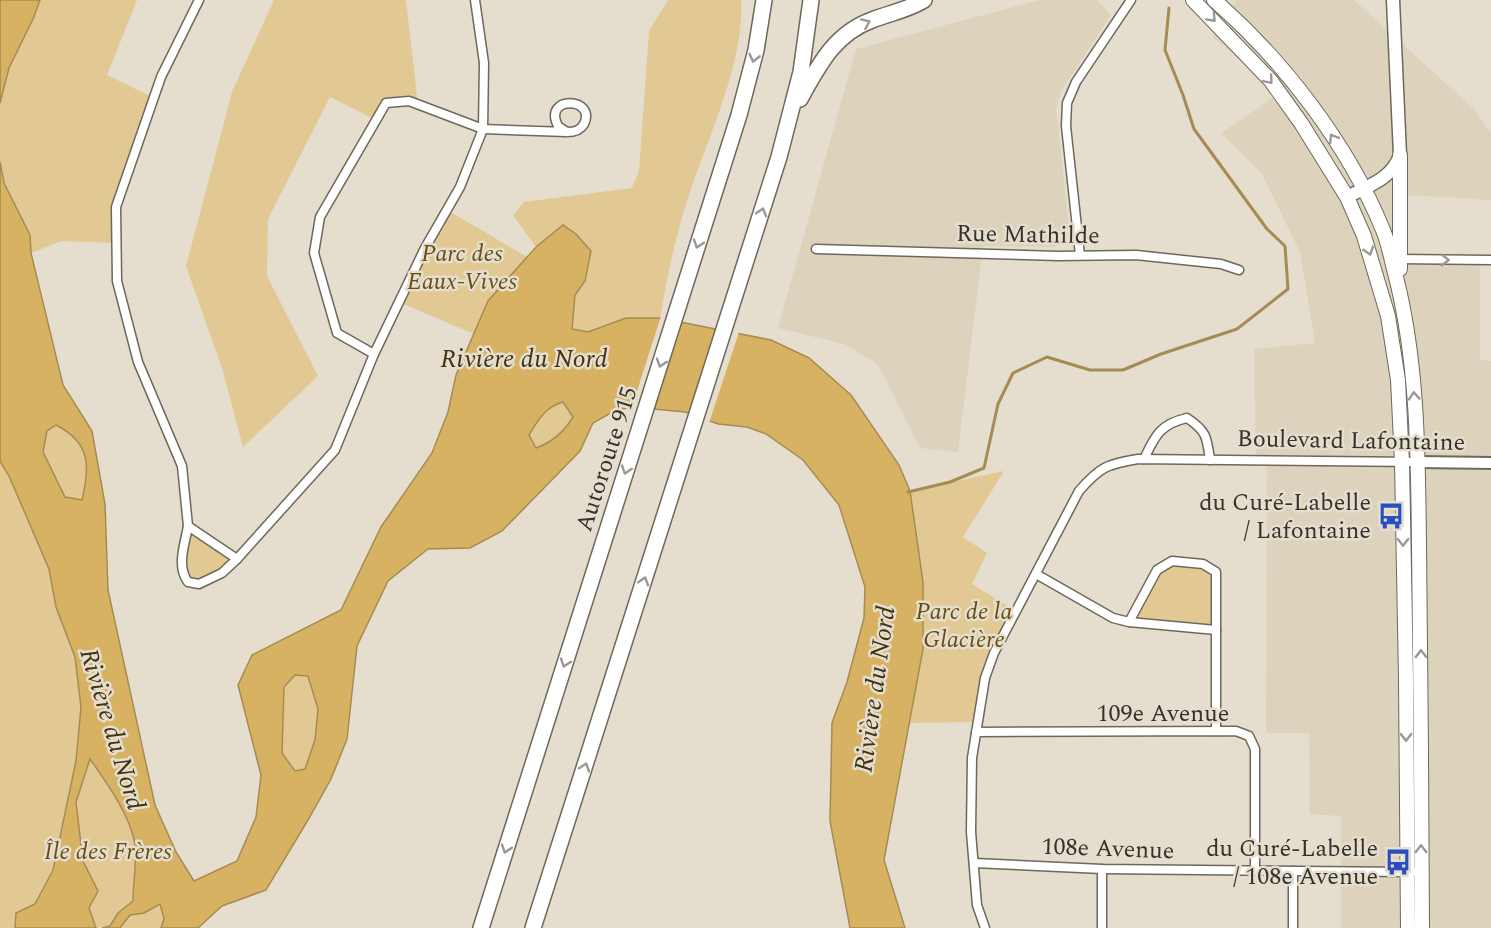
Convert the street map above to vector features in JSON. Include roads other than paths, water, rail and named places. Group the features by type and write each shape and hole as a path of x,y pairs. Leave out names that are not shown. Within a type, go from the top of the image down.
{"highway":[{"name":"Autoroute 915","path":"481,928 744,100 756,50 764,0"},
{"path":"533,928 726,328 791,115 804,57 811,0"},
{"path":"791,115 822,60 842,36 865,22 905,10 924,0"}],"main road":[{"path":"1193,0 1271,81 1301,123 1347,197 1364,236 1388,316 1398,380 1414,872 1422,928"},
{"path":"1214,0 1281,66 1317,113 1364,188 1384,232 1402,301"},
{"path":"1393,0 1400,155 1399,259 1402,301 1413,379 1418,462 1421,680 1414,872 1408,928"},
{"path":"1347,197 1391,172 1400,155"},
{"path":"1406,680 1421,680"}],"street":[{"path":"199,0 161,77 116,207 117,281 138,362 183,466 188,526 182,564 183,574 188,582 199,584 222,573 237,559 336,450 374,354 425,248 460,187 483,129 484,63 475,0"},
{"path":"1080,255 1065,120 1067,103 1076,82 1131,0"},
{"path":"374,354 337,333 314,253 320,217 386,103 409,101 483,129 567,132"},
{"name":"Rue Mathilde","path":"816,249 1145,256 1221,264 1239,270"},
{"path":"1399,259 1491,260"},
{"name":"Boulevard Lafontaine","path":"1144,459 1155,436 1171,422 1187,418 1200,427 1207,440 1210,460"},
{"name":"Boulevard Lafontaine","path":"985,928 977,905 972,832 972,758 985,678 994,653 1079,491 1093,475 1111,463 1144,459 1491,463"},
{"path":"188,526 237,559"},
{"path":"1129,622 1157,570 1172,561 1203,564 1216,572 1216,731"},
{"path":"1036,574 1113,618 1129,622 1216,630"},
{"name":"109e Avenue","path":"976,732 1236,730 1249,736 1255,749 1255,871"},
{"name":"108e Avenue","path":"974,863 1102,868 1414,872"},
{"path":"1102,868 1102,928"},
{"path":"1293,871 1293,928"}],"water":[{"path":"0,0 40,0 9,68 0,103"},
{"name":"Rivière du Nord","path":"0,162 4,183 30,235 31,253 63,385 92,431 105,504 108,590 155,805 176,852 194,881 237,861 256,817 261,775 238,685 252,655 341,610 381,527 432,453 448,412 456,375 488,301 536,247 563,225 576,234 591,251 585,281 575,295 572,329 588,332 626,318 660,318 771,340 809,358 851,395 899,465 910,491 923,582 923,649 884,860 905,928 850,928 830,821 832,723 847,682 864,618 865,587 839,505 803,460 766,434 747,427 718,424 685,412 632,407 614,411 593,423 580,451 502,531 470,548 428,549 388,581 357,646 347,739 331,779 266,890 222,906 198,928 161,928 164,918 160,904 144,913 130,915 120,928 102,928 110,926 118,913 133,901 135,845 123,811 90,759 76,802 83,861 98,891 89,908 96,928 15,928 16,913 35,904 53,870 76,761 81,707 75,657 56,607 49,569 9,476 0,461","holes":["563,402 573,417 558,436 536,448 529,435 539,419 551,407","56,425 67,432 82,448 87,466 82,500 65,497 43,452 47,431","295,675 308,676 318,709 315,740 305,769 295,771 282,753 284,687"]}],"waterway":[{"path":"908,492 950,482 984,468 998,404 1013,373 1047,357 1090,370 1123,370 1161,354 1237,329 1288,289 1285,246 1267,229 1194,129 1165,50 1169,8"}],"place":[{"name":"du Curé-Labelle / Lafontaine","path":"1391,516"},
{"name":"du Curé-Labelle / 108e Avenue","path":"1398,862"}],"park label":[{"name":"Parc des Eaux-Vives","path":"462,267"},
{"name":"Parc de la Glacière","path":"964,625"},
{"name":"Île des Frères","path":"108,851"}]}
